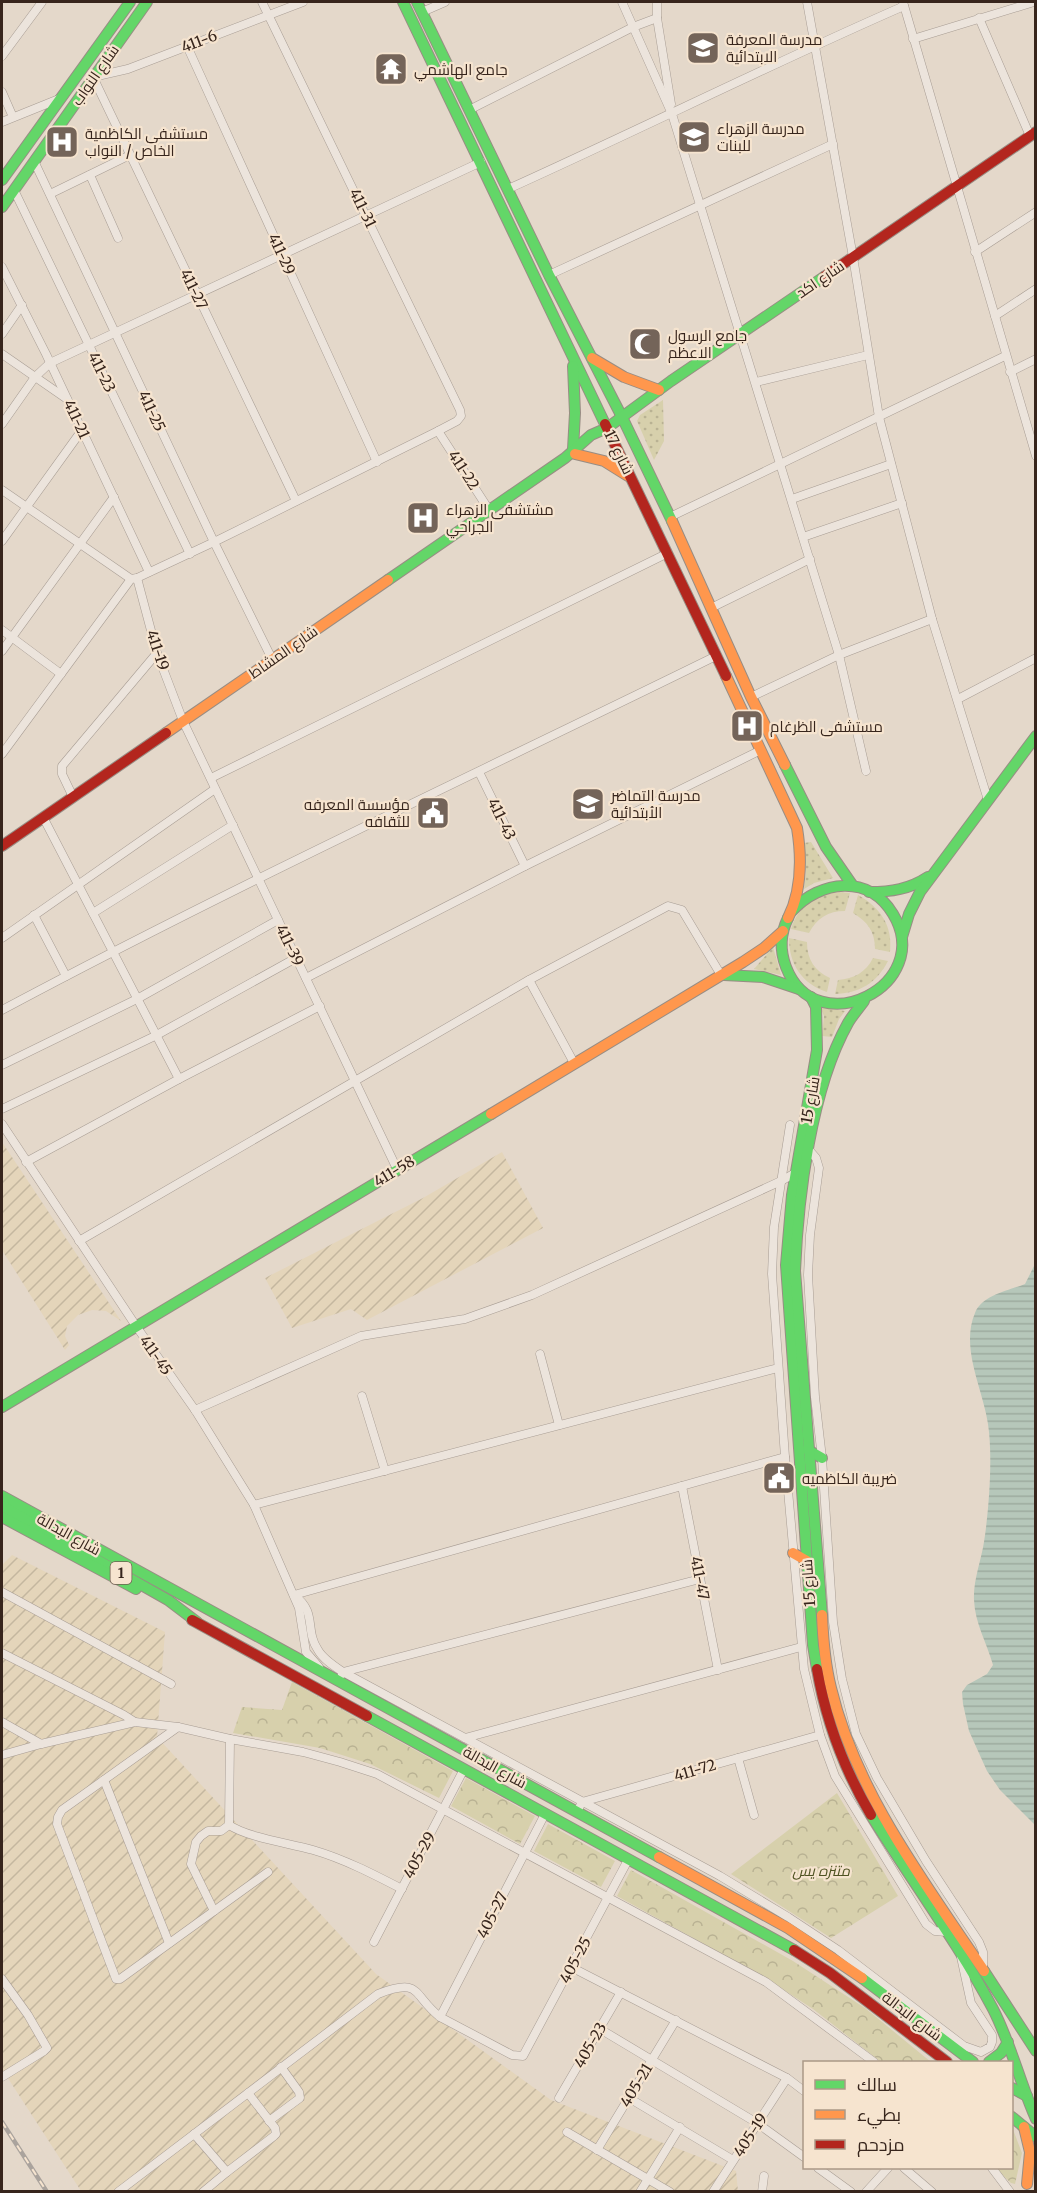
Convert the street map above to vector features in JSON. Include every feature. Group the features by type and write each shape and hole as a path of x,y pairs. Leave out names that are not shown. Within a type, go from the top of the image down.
{"main road":[{"name":"شارع النواب","path":"2,180 130,2"},
{"name":"شارع النواب","path":"2,207 147,2"},
{"name":"شارع 17","path":"403,2 481,162 573,360 669,553 797,828 801,852 800,880 792,911"},
{"name":"شارع 17","path":"419,7 549,275 622,417 752,697 826,848 853,886"},
{"name":"شارع اكد","path":"607,428 740,334 1033,134"},
{"path":"590,356 626,379 659,390"},
{"path":"573,360 575,396 571,454 591,456 606,461 621,469 633,480"},
{"name":"شارع المشاط","path":"2,846 571,454 591,435 607,428"},
{"path":"721,975 748,973 776,979 828,1004 846,1005 864,1001 879,992 891,979 899,963 909,914 920,892 1035,736"},
{"path":"807,994 792,978 784,963 782,947 783,931 792,911 804,898 819,889 836,885 891,892 922,882 935,872"},
{"path":"869,891 892,911 902,940"},
{"name":"411-58","path":"2,1407 721,975 764,948 783,931"},
{"name":"شارع 15","path":"807,994 816,1007 817,1050 789,1219 787,1280 816,1667 832,1731 846,1767 864,1802 978,1972 1031,2098 1035,2119"},
{"name":"شارع 15","path":"864,1001 850,1018 832,1055 809,1150 797,1228 795,1257 808,1450 823,1644 827,1677 835,1710 853,1758 927,1895"},
{"path":"808,1450 822,1458"},
{"name":"شارع البدالة","path":"2,1496 323,1672 340,1676 463,1743 579,1807 809,1941 850,1969 972,2061"},
{"name":"1","path":"2,1506 168,1600 197,1622"},
{"name":"شارع البدالة","path":"2,1517 795,1950 894,2020 946,2061"},
{"path":"794,1553 807,1561"},
{"path":"452,1762 463,1743"},
{"name":"شارع 15","path":"949,1928 957,1945 1035,2051"},
{"path":"990,2061 1001,2053 1008,2042"},
{"path":"1013,2089 1031,2098"},
{"path":"1013,2119 1035,2137"},
{"path":"1024,2127 1030,2152 1024,2188"},
{"path":"1024,2188 1035,2175"}],"street":[{"path":"2,56 42,2"},
{"name":"411-31","path":"262,2 270,14 460,410 461,416 457,421 438,431"},
{"name":"411-6","path":"93,77 128,69 303,2"},
{"path":"419,7 445,2"},
{"path":"622,2 672,114 839,655 866,771"},
{"path":"657,2 657,18 672,114"},
{"path":"807,2 879,417 932,619 988,800"},
{"path":"913,39 1034,2"},
{"path":"508,189 903,4 1035,456"},
{"path":"469,110 633,27 657,18"},
{"path":"979,18 1033,134"},
{"name":"411-29","path":"187,46 377,462"},
{"name":"411-27","path":"93,77 296,501"},
{"path":"2,92 13,117"},
{"path":"2,122 60,99"},
{"path":"549,275 833,144"},
{"path":"50,194 130,155"},
{"name":"411-25","path":"34,161 214,542 272,659"},
{"path":"2,424 35,377 50,363 481,162"},
{"path":"90,175 118,238"},
{"name":"411-23","path":"14,189 190,554"},
{"path":"975,252 1035,212"},
{"name":"411-21","path":"2,267 149,572"},
{"path":"995,316 1035,289"},
{"path":"2,334 22,305"},
{"path":"2,354 68,400"},
{"path":"756,382 868,355"},
{"path":"670,517 1005,356"},
{"path":"1011,372 1035,359"},
{"path":"2,541 82,430"},
{"path":"2,754 134,578 190,554 438,431"},
{"name":"411-22","path":"438,431 489,510"},
{"path":"792,499 891,464"},
{"path":"2,490 134,578"},
{"path":"2,651 114,497"},
{"path":"803,537 902,502"},
{"path":"211,778 669,553"},
{"path":"711,608 810,559"},
{"name":"411-19","path":"134,578 183,721"},
{"path":"752,697 839,655 932,619"},
{"path":"2,630 61,674"},
{"path":"73,797 62,774 62,766 158,653"},
{"path":"2,1010 258,877 716,656"},
{"path":"958,699 1035,658"},
{"name":"411-39","path":"183,721 398,1168"},
{"path":"306,978 525,866 761,750"},
{"name":"411-43","path":"479,772 525,866"},
{"path":"2,938 216,789"},
{"path":"43,817 155,1036 179,1078"},
{"path":"93,913 233,825"},
{"path":"79,1241 529,980 668,906 682,910 721,975"},
{"path":"34,915 66,976"},
{"path":"2,1065 137,999 278,920"},
{"path":"2,1109 155,1036 296,958"},
{"path":"529,980 574,1063"},
{"path":"26,1162 179,1078 320,1006"},
{"name":"411-45","path":"2,1124 136,1326 195,1410 254,1505 294,1595"},
{"path":"790,1125 775,1220 772,1258 778,1368 801,1647 809,1691 829,1762 842,1788 911,1902 928,1927 939,1932 949,1928 962,1916"},
{"path":"809,1150 816,1158 819,1168 808,1264 815,1397 822,1458 835,1641 851,1719 877,1778 981,1947 978,1972"},
{"path":"195,1410 361,1336 465,1319 532,1295 797,1172"},
{"path":"540,1354 559,1425"},
{"path":"254,1505 778,1368"},
{"path":"362,1396 385,1471"},
{"path":"294,1595 785,1457"},
{"name":"411-47","path":"682,1486 718,1670"},
{"path":"294,1595 304,1603 309,1614 313,1640 318,1651 340,1676 700,1579"},
{"path":"2,1592 171,1684"},
{"path":"294,1595 303,1620 306,1652 323,1672"},
{"path":"463,1743 801,1647"},
{"path":"2,1653 135,1722"},
{"path":"2,1722 40,1744"},
{"path":"2,1755 135,1722 178,1727 303,1752 376,1774 766,1982 873,2061"},
{"path":"178,1727 62,1810 58,1817 57,1824 116,1979 120,1979 268,1872"},
{"name":"411-72","path":"579,1807 820,1735"},
{"path":"229,1825 230,1739"},
{"path":"738,1758 754,1815"},
{"name":"405-29","path":"374,1942 464,1769"},
{"path":"104,1780 169,1943"},
{"path":"579,1807 720,1876 788,1917 838,1950 964,2046 981,2052 990,2047 992,2035 971,2003 957,1945"},
{"name":"405-27","path":"440,2017 545,1814"},
{"path":"229,1825 242,1832 315,1851 355,1865 402,1888"},
{"path":"214,1911 191,1864 196,1842 201,1836 208,1831 221,1831 229,1825"},
{"name":"405-25","path":"440,2017 512,2055 523,2056 628,1860"},
{"path":"571,1967 787,2078 803,2090"},
{"path":"2,1979 28,2014 46,2048 2,2077"},
{"path":"118,2192 130,2188 194,2134 378,1994 399,1986 414,1989 429,2009 440,2017"},
{"name":"405-23","path":"559,2098 621,1992"},
{"name":"405-21","path":"597,2150 676,2020"},
{"path":"600,2029 757,2123 803,2156"},
{"path":"269,2121 300,2098 299,2092 281,2067"},
{"name":"405-19","path":"713,2192 787,2078"},
{"path":"203,2192 274,2136 276,2131 248,2093"},
{"path":"629,2098 733,2160"},
{"path":"640,2192 680,2127"},
{"path":"567,2132 670,2192"},
{"path":"194,2134 227,2172"},
{"path":"819,2169 851,2192"},
{"path":"866,2192 887,2169"},
{"path":"905,2169 932,2192"},
{"path":"993,2169 1010,2192"},
{"path":"762,2192 764,2176"}],"shaded area":[{"path":"2,1142 121,1321 106,1311 92,1310 78,1315 67,1326 65,1336 69,1345 65,1350 2,1250"},
{"path":"502,1152 543,1228 367,1320 351,1309 292,1328 265,1278 423,1198"},
{"path":"1035,1264 1035,1825 1000,1790 987,1771 969,1731 962,1692 967,1685 987,1674 993,1665 979,1625 974,1600 987,1515 990,1451 988,1424 971,1354 971,1326 978,1307 983,1302 996,1294 1025,1284"},
{"path":"12,1555 165,1632 157,1737 376,1974 551,2100 736,2171 738,2191 81,2191 2,2069 2,1565"}],"green space":[{"path":"663,400 664,441 654,460 637,421 640,415"},
{"path":"811,842 833,878 814,883 804,889 806,874 804,843"},
{"path":"839,892 850,893 845,911 833,912 824,916 809,933 791,929 798,914 809,903"},
{"path":"858,895 873,906 884,919 890,934 890,952 875,949 874,937 870,928 853,913"},
{"path":"789,938 807,942 808,954 813,964 830,978 827,992 811,984 799,972 791,956"},
{"path":"773,947 781,975 754,969"},
{"path":"873,958 888,961 878,976 866,986 852,992 835,994 838,980 859,974"},
{"path":"820,1007 845,1011 832,1037 822,1036 824,1016"},
{"path":"292,1682 453,1771 439,1798 370,1764 320,1748 233,1733 242,1707 282,1710"},
{"path":"466,1778 535,1816 520,1844 451,1806"},
{"name":"متنزه يس","path":"837,1793 898,1896 831,1938 731,1874"},
{"path":"548,1824 615,1861 601,1887 534,1851"},
{"path":"631,1870 793,1961 865,2008 930,2061 880,2061 813,2009 767,1979 617,1896"},
{"path":"1013,2130 1022,2153 1015,2184 996,2169 1013,2169"}],"railway":[{"path":"2,2122 47,2192"}],"traffic: fast":[{"path":"2,180 130,2"},
{"path":"2,207 147,2"},
{"path":"403,2 605,424"},
{"path":"417,2 549,275 672,521"},
{"path":"388,580 565,458 591,435 607,428 671,381 824,277"},
{"path":"573,366 575,413 573,449"},
{"path":"902,937 909,914 920,892 1036,736"},
{"path":"785,765 826,847 853,886"},
{"path":"869,892 900,889 928,877"},
{"path":"788,918 783,930 782,942 786,967 801,990 821,1002 844,1003 867,996 886,983 899,963 902,940 893,914 883,901 871,892 858,887 830,888 816,893 792,911"},
{"path":"724,975 763,977 799,989"},
{"path":"811,997 816,1007 817,1050 792,1195 786,1265 813,1645 817,1669"},
{"path":"822,1615 795,1271 799,1210 809,1144 825,1079 848,1023 864,1001"},
{"path":"2,1407 491,1114"},
{"path":"808,1450 822,1458"},
{"path":"2,1496 659,1857"},
{"path":"2,1506 168,1600 197,1622"},
{"path":"2,1517 136,1589"},
{"path":"367,1716 794,1950"},
{"path":"871,1815 949,1935 993,2009 1036,2119"},
{"path":"984,1971 1036,2051"},
{"path":"862,1978 972,2061"},
{"path":"990,2061 1001,2053 1008,2042"},
{"path":"1013,2089 1027,2096"},
{"path":"1013,2118 1036,2137"}],"traffic: slow":[{"path":"592,358 624,377 659,390"},
{"path":"575,454 604,461 628,476"},
{"path":"672,521 751,697 785,765"},
{"path":"166,733 388,580"},
{"path":"726,676 797,828 800,874 796,896 788,918"},
{"path":"491,1114 743,962 783,931"},
{"path":"793,1553 807,1561"},
{"path":"822,1615 831,1688 842,1727 857,1764 895,1836 984,1971"},
{"path":"659,1857 788,1928 862,1978"},
{"path":"1024,2127 1030,2152 1027,2184"}],"traffic: jam":[{"path":"824,277 1036,132"},
{"path":"605,424 726,676"},
{"path":"2,846 166,733"},
{"path":"192,1620 367,1716"},
{"path":"817,1669 825,1707 837,1744 852,1780 871,1815"},
{"path":"794,1950 830,1973 946,2061"}],"place":[{"name":"مدرسة المعرفة الابتدائية","path":"703,48"},
{"name":"جامع الهاشمي","path":"391,69"},
{"name":"مدرسة الزهراء للبنات","path":"694,137"},
{"name":"مستشفى الكاظمية الخاص / النواب","path":"62,142"},
{"name":"جامع الرسول الاعظم","path":"645,344"},
{"name":"مشتشفى الزهراء الجراحي","path":"423,518"},
{"name":"مستشفى الظرغام","path":"747,726"},
{"name":"مدرسة التماضر الأبتدائية","path":"588,804"},
{"name":"مؤسسة المعرفه للثقافه","path":"433,813"},
{"name":"ضريبة الكاظميه","path":"779,1478"}]}
